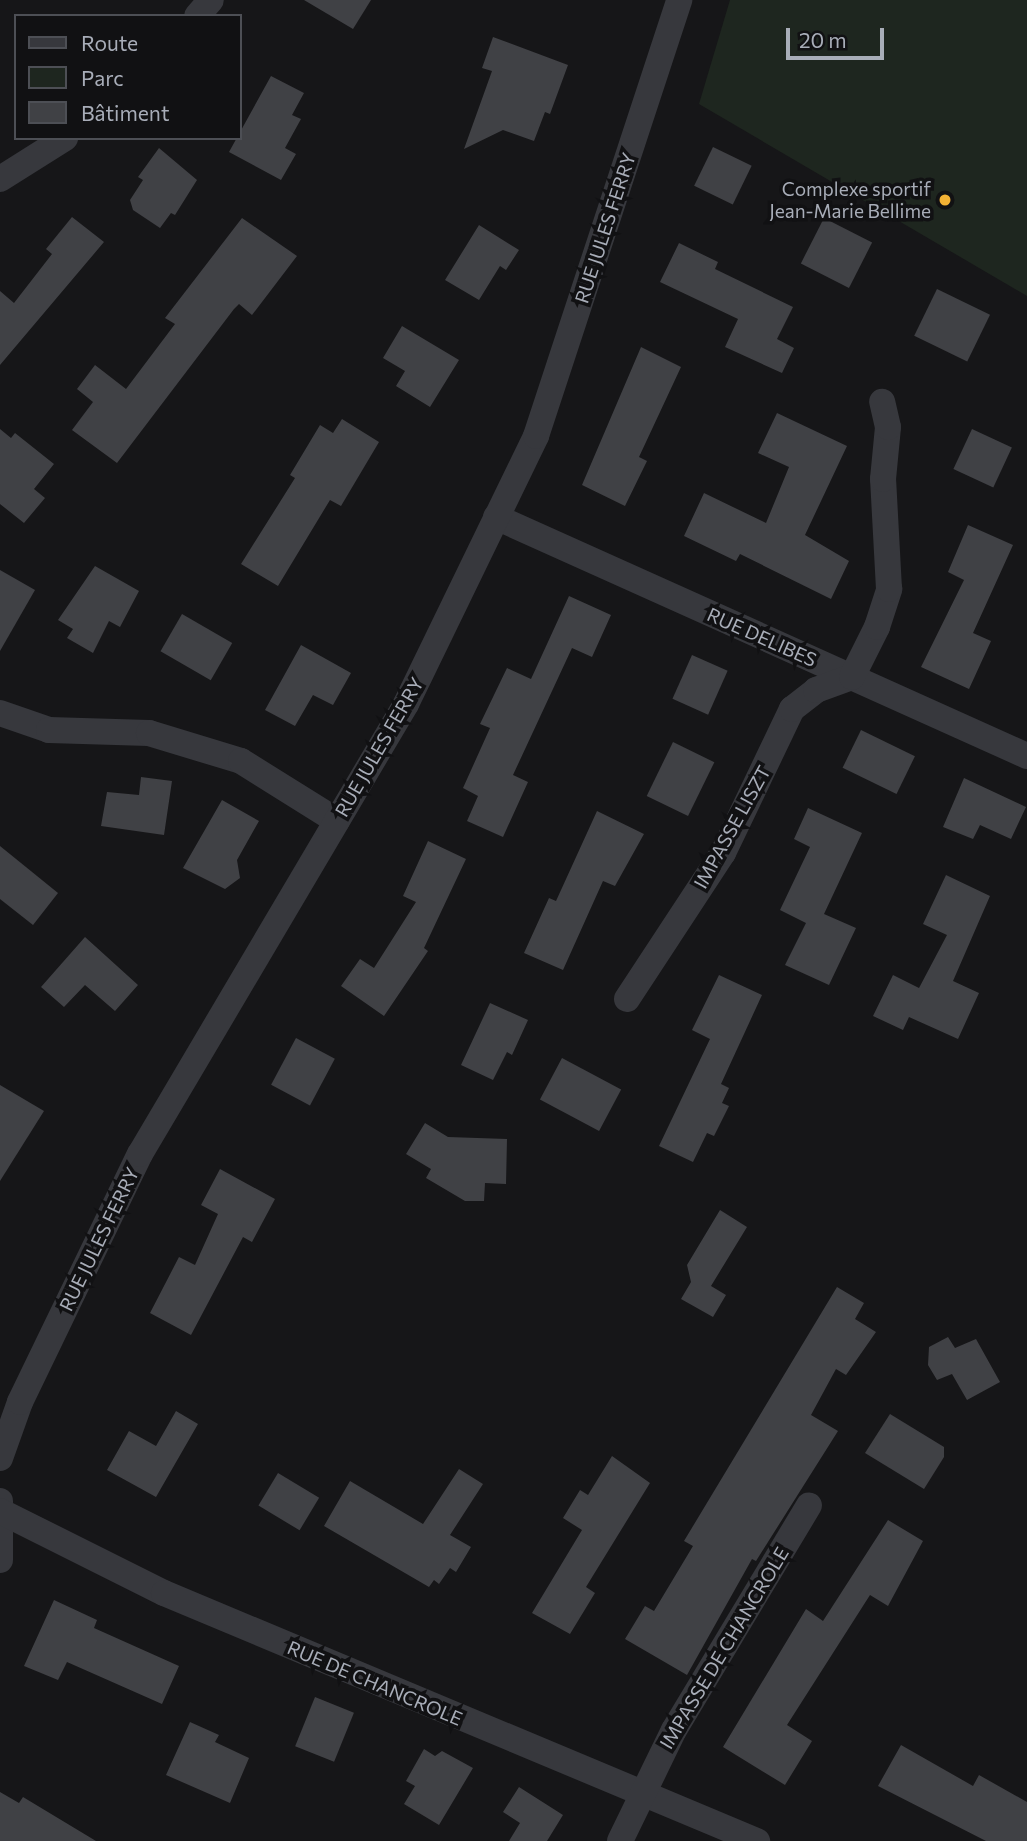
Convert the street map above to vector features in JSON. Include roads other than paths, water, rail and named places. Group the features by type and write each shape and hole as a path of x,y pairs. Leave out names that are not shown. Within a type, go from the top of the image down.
{"street":[{"path":"199,14 211,0"},
{"name":"RUE JULES FERRY","path":"0,1458 20,1402 140,1154 406,704 536,436 679,0"},
{"path":"0,179 62,140"},
{"path":"852,677 877,628 888,589 883,480 888,427 881,402"},
{"name":"RUE DELIBES","path":"496,517 1027,756"},
{"name":"IMPASSE LISZT","path":"627,999 723,853 792,709 816,690 852,677"},
{"path":"0,713 49,730 149,733 241,761 337,821"},
{"name":"IMPASSE DE CHANCROLE","path":"620,1841 642,1792 809,1506"},
{"path":"0,1560 1,1508"},
{"name":"RUE DE CHANCROLE","path":"1,1508 164,1593 454,1718 642,1792 757,1841"}],"place":[{"name":"Complexe sportif Jean-Marie Bellime","path":"945,200"}]}
